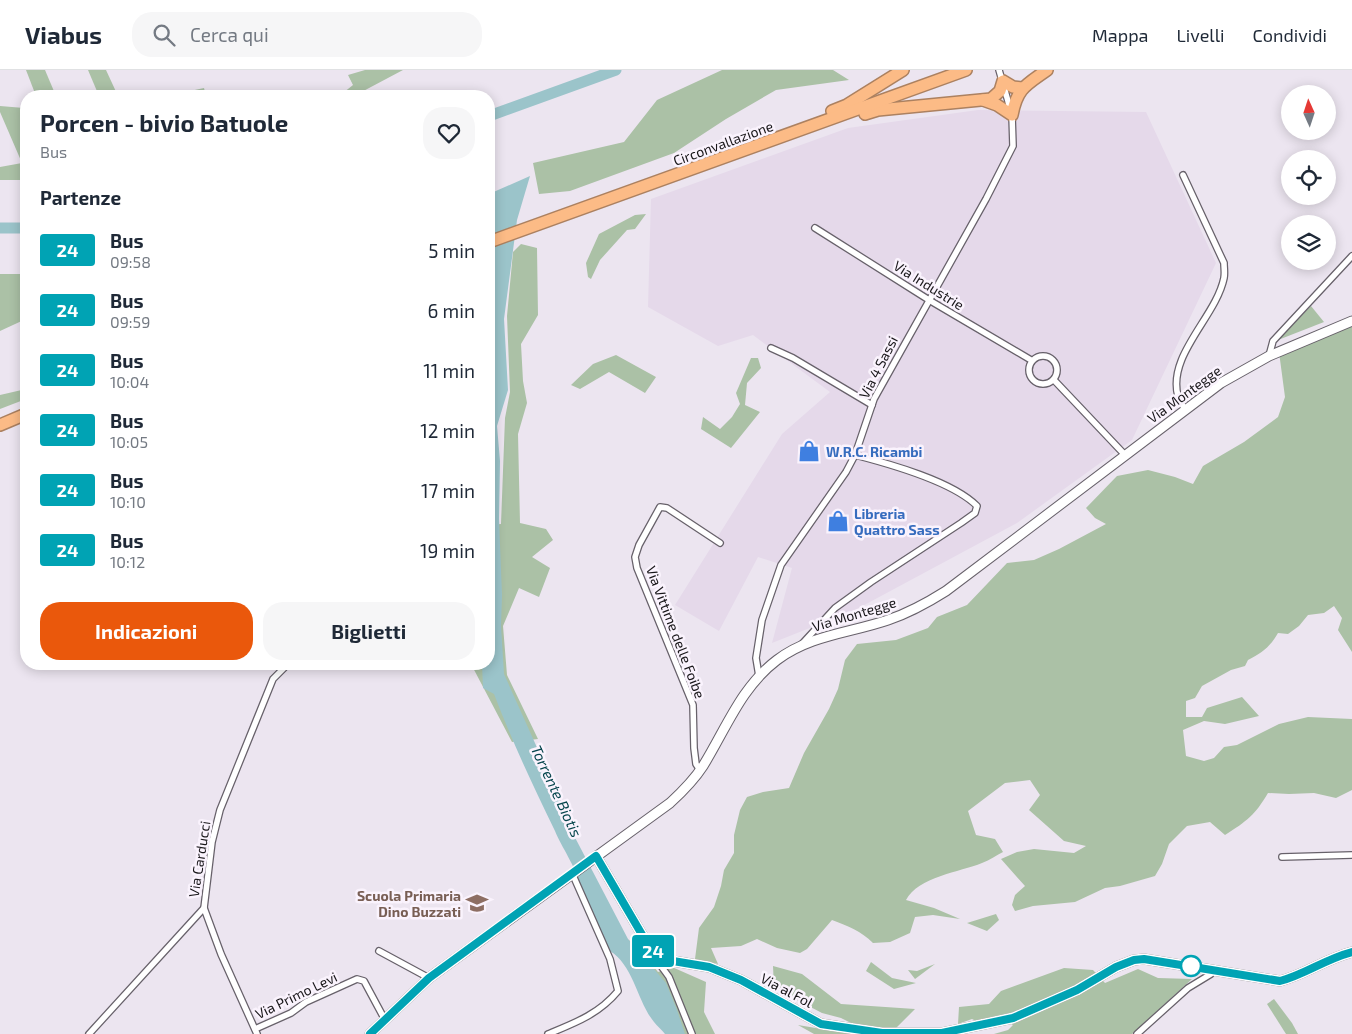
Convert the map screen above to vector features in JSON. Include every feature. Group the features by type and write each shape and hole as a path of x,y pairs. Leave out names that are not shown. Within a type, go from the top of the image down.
{"highway":[{"path":"794,133 802,123 847,105 904,70"},
{"name":"Circonvallazione","path":"495,240 966,70"},
{"path":"983,100 997,105 1012,115 1016,99 1022,88 1047,70"},
{"path":"794,133 798,134 878,110 983,100 996,96 1000,91 1001,76"},
{"path":"1001,76 1013,87 1022,88"},
{"path":"0,425 20,417"}],"street":[{"name":"Via 4 Sassi","path":"759,676 756,658 762,620 781,565 846,472 855,455 872,405 1014,146 1012,115 1001,76"},
{"path":"1183,175 1224,263 1225,277 1217,300 1186,350 1179,366 1178,396 1185,410"},
{"name":"Via Industrie","path":"816,228 929,300 1022,356 1031,360 1041,354 1053,358 1058,368 1054,380"},
{"path":"1269,356 1273,340 1352,256"},
{"name":"Via Montegge","path":"370,1034 379,1030 385,1020 429,978 670,803 683,791 700,770 744,694 759,676 777,660 818,638 886,621 930,602 1221,382 1269,356 1352,321"},
{"path":"771,348 793,358 872,405"},
{"path":"1031,360 1028,369 1030,378 1037,383 1046,384 1054,380 1125,455"},
{"path":"800,646 835,608 975,513 977,506 970,499 952,489 891,464 855,455"},
{"name":"Via Vittime delle Foibe","path":"700,770 696,764 694,748 692,705 637,568 635,557 639,545 660,507 667,508 720,543"},
{"name":"Via Carducci","path":"256,1032 221,954 204,908 212,842 220,810 273,679 282,670"},
{"path":"596,856 651,950 660,957 661,966 669,977 692,1034"},
{"path":"1282,857 1352,856"},
{"path":"548,1034 581,1021 595,1013 611,1000 618,991 607,952 578,869"},
{"path":"89,1034 204,908"},
{"path":"379,952 429,978"},
{"name":"Via al Fol","path":"660,957 667,960 709,967 741,980 821,1024 882,1033 942,1033 1013,1018 1077,990 1116,967 1134,960 1155,959 1280,981 1294,977 1334,957 1352,952"},
{"path":"1137,1034 1188,988 1210,974 1211,970"},
{"name":"Via Primo Levi","path":"256,1032 291,1013 306,1002 357,980 364,981 385,1020"}],"shaded area":[{"path":"978,110 1146,112 1216,263 1132,440 1017,523 855,610 772,643 792,568 758,557 719,631 675,605 782,434 830,392 753,335 718,346 648,307 651,199 848,128"}],"green space":[{"path":"26,70 45,70 53,90 34,90"},
{"path":"88,70 106,70 115,90 96,90"},
{"path":"365,70 403,70 365,90 347,90 353,85 348,75"},
{"path":"722,70 833,70 849,80 776,90 726,119 674,153 570,191 539,194 533,163 624,142 657,100"},
{"path":"0,106 20,108 20,158 0,112"},
{"path":"20,163 20,180 0,180 0,167"},
{"path":"646,214 635,229 627,230 600,260 591,279 588,277 586,263 599,234 635,215"},
{"path":"521,244 537,248 538,315 521,344 523,381 527,403 518,434 520,523 546,529 553,540 532,557 550,568 539,597 519,588 503,626 507,675 538,739 512,742 474,670 495,670 495,524 501,524 505,418 510,392 507,316 513,252"},
{"path":"0,274 20,274 20,322 0,331"},
{"path":"1311,306 1324,322 1278,340"},
{"path":"1352,324 1352,652 1338,630 1342,618 1334,606 1324,613 1308,615 1299,626 1288,634 1278,633 1269,646 1248,660 1245,666 1231,670 1202,686 1195,698 1186,701 1186,717 1202,717 1207,708 1242,697 1259,716 1225,724 1204,721 1183,730 1186,756 1204,761 1214,758 1224,747 1237,745 1279,724 1308,717 1352,719 1352,790 1336,798 1314,793 1268,793 1250,817 1225,835 1210,822 1187,826 1169,844 1162,864 1155,876 1120,886 1105,888 1075,902 1033,906 1015,911 1012,905 1015,895 1025,886 1001,859 1017,852 1034,849 1074,853 1086,846 1064,841 1029,810 1040,795 1030,780 1005,783 968,811 976,835 995,839 1003,852 982,863 940,876 920,886 906,900 934,908 960,919 933,915 915,917 910,933 890,942 873,943 859,932 832,920 807,949 800,953 777,948 757,939 741,946 711,948 718,964 695,959 699,928 714,907 724,870 734,853 734,835 740,810 747,797 763,792 789,788 804,753 838,689 845,660 857,644 896,640 928,628 937,617 967,605 1007,563 1034,560 1106,524 1095,518 1086,508 1117,476 1148,470 1193,484 1203,466 1244,442 1278,417 1285,397 1279,352"},
{"path":"616,355 656,377 645,393 609,372 580,389 571,385 593,364"},
{"path":"751,358 758,358 761,368 747,383 745,405 760,412 731,448 701,429 703,417 720,429 732,417 740,404 736,393"},
{"path":"20,390 20,401 0,409 0,395"},
{"path":"996,914 999,920 987,931 967,923"},
{"path":"625,937 640,949 658,972 672,967 706,982 704,1012 715,1034 668,1034"},
{"path":"871,962 892,978 916,983 894,989 866,971"},
{"path":"935,964 915,979 908,970 917,971"},
{"path":"773,966 802,974 841,1004 915,1009 895,1029 855,1025 841,1018 822,1013 774,988"},
{"path":"1064,968 1093,970 1105,983 1138,969 1158,978 1192,979 1132,1034 994,1034 1008,1030 1013,1025 999,1018 976,1021 972,1019 958,1024 959,1007 989,1004 1001,991"},
{"path":"1274,999 1298,1034 1286,1034 1267,1004"},
{"path":"798,1025 851,1034 814,1034"}],"water":[{"path":"530,176 517,220 504,319 508,390 497,426 500,461 501,626 504,674 570,821 569,826 628,939 666,983 685,1034 665,1034 648,1014 625,965 610,951 578,877 523,763 494,694 483,688 482,670 495,670 495,191"}],"waterway":[{"path":"495,114 616,70"},
{"path":"0,228 20,228"}],"bus line":[{"name":"24","path":"370,1034 429,978 596,856 651,950 660,957 667,960 709,967 741,980 821,1024 882,1033 942,1033 1013,1018 1077,990 1116,967 1134,960 1155,959 1280,981 1294,977 1334,957 1352,952"}],"place":[{"name":"W.R.C. Ricambi","path":"809,451"},
{"name":"Libreria Quattro Sass","path":"838,521"},
{"name":"Scuola Primaria Dino Buzzati","path":"477,903"}],"water label":[{"name":"Torrente Biotis","path":"557,791"}]}
